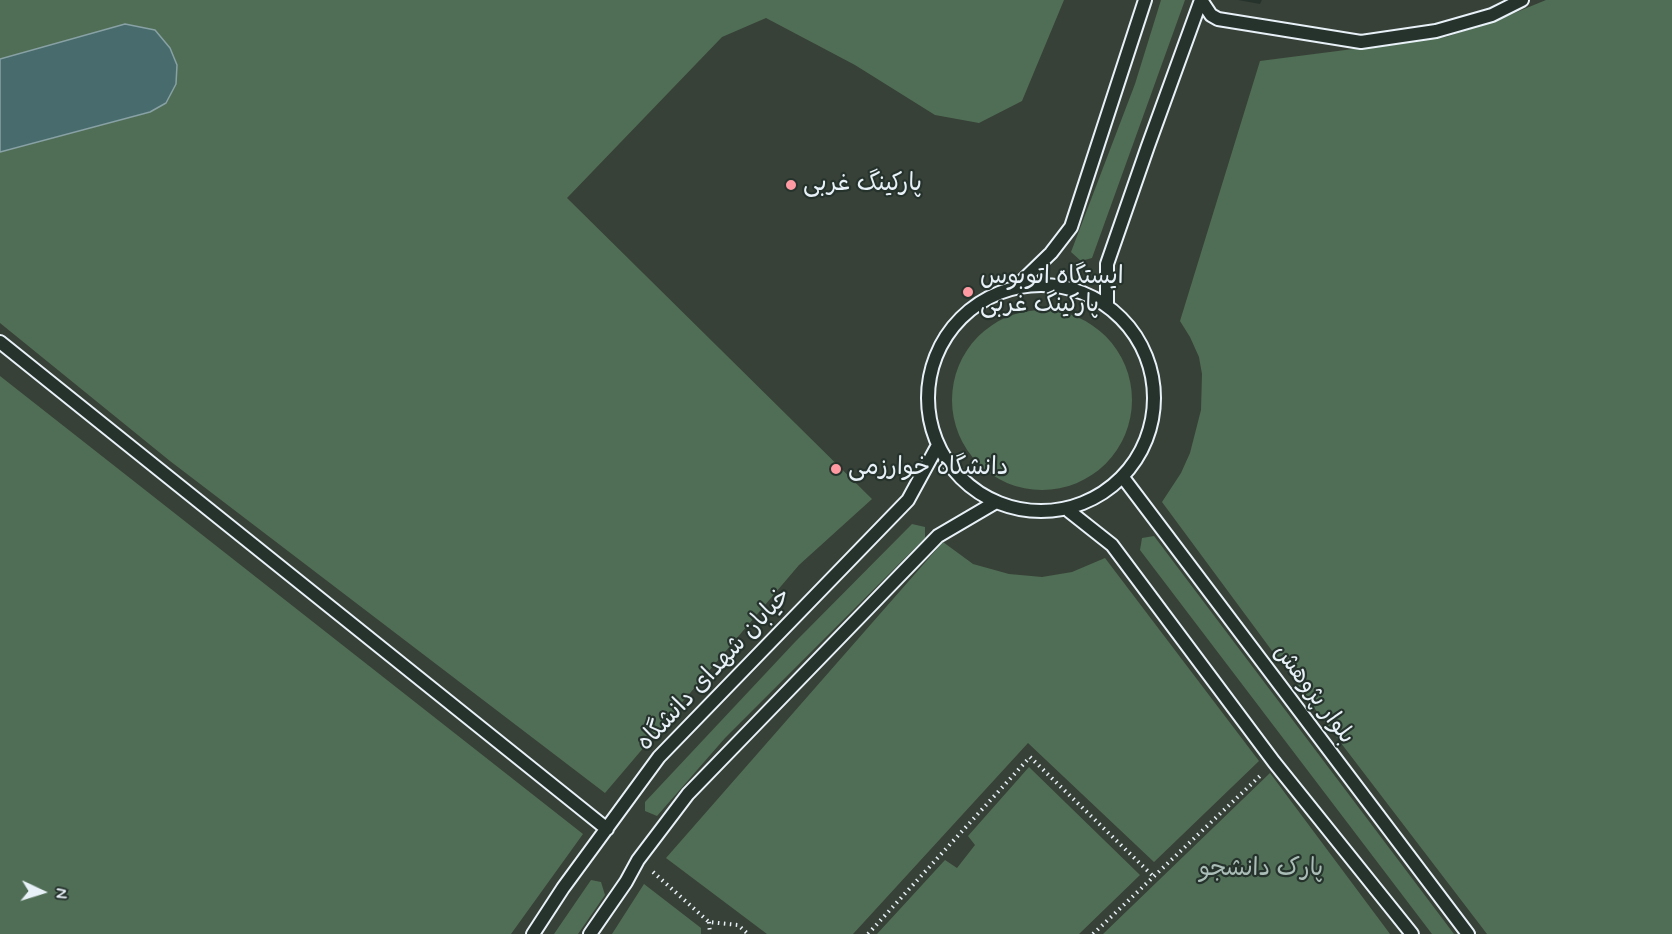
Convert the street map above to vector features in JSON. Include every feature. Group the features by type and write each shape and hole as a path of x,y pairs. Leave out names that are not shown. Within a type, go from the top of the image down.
{"lane":[{"path":"1020,283 1049,284 1078,290 1107,305 1126,323 1143,348 1152,376 1154,406 1148,435 1125,480 1069,511 1027,511 996,502 972,488 952,469 938,445 929,418 928,388 934,360 948,333 967,312 992,295 1020,283 1051,253 1071,227 1145,0"},
{"path":"1107,305 1107,264 1202,0 1211,15 1218,20 1361,42 1436,31 1492,15 1522,0"},
{"path":"0,342 607,829"},
{"name":"خیابان شهدای دانشگاه","path":"533,934 563,888 659,757 908,501 938,445"},
{"name":"بلوار پژوهش","path":"1125,480 1468,934"},
{"path":"590,934 626,882 638,860 688,794 938,536 996,502"},
{"path":"1069,511 1112,545 1274,762 1412,934"}],"path":[{"path":"868,934 1030,757 1153,876"},
{"path":"1093,934 1274,762"},
{"path":"638,860 709,922 738,925 748,934"},
{"path":"709,922 710,934"}],"shaded area":[{"name":"دانشگاه خوارزمی","path":"0,0 1238,0 1260,4 1262,0 1672,0 1672,934 0,934"}],"green space":[{"path":"0,0 1064,0 1022,101 979,123 935,115 855,65 766,18 722,37 567,198 872,499 799,565 605,793 170,461 0,323"},
{"path":"1161,0 1185,0 1092,258 1081,261 1071,252 1135,84"},
{"path":"1546,0 1672,0 1672,934 1487,934 1318,713 1162,502 1181,473 1190,453 1201,410 1202,374 1199,357 1180,321 1260,61 1446,37 1495,21"},
{"path":"1042,310 1076,317 1092,325 1105,337 1117,350 1125,366 1132,400 1125,434 1117,450 1105,463 1092,475 1076,483 1042,490 1008,483 992,475 979,463 967,450 959,434 952,400 959,366 967,350 979,337 992,325 1008,317"},
{"path":"0,376 583,834 511,934 0,934"},
{"path":"912,524 925,527 925,538 725,738 657,816 645,811 645,802 795,642"},
{"path":"1154,536 1454,934 1432,934 1140,550 1142,538"},
{"path":"943,542 973,564 1009,574 1042,577 1072,572 1105,558 1259,761 1154,862 1028,743 853,934 767,934 666,858"},
{"path":"1029,767 1140,875 1079,934 877,934 945,860 957,868 975,845 968,836"},
{"name":"پارک دانشجو","path":"1270,773 1390,934 1103,934"},
{"path":"591,880 601,882 605,895 578,934 554,934"},
{"path":"644,884 701,928 701,934 612,934"}],"water":[{"path":"125,24 155,30 170,48 177,65 176,84 166,103 150,112 0,152 0,59"}],"place":[{"name":"پارکینگ غربی","path":"791,185"},
{"name":"ایستگاه اتوبوس پارکینگ غربی","path":"968,292"},
{"name":"دانشگاه خوارزمی","path":"836,469"}]}
